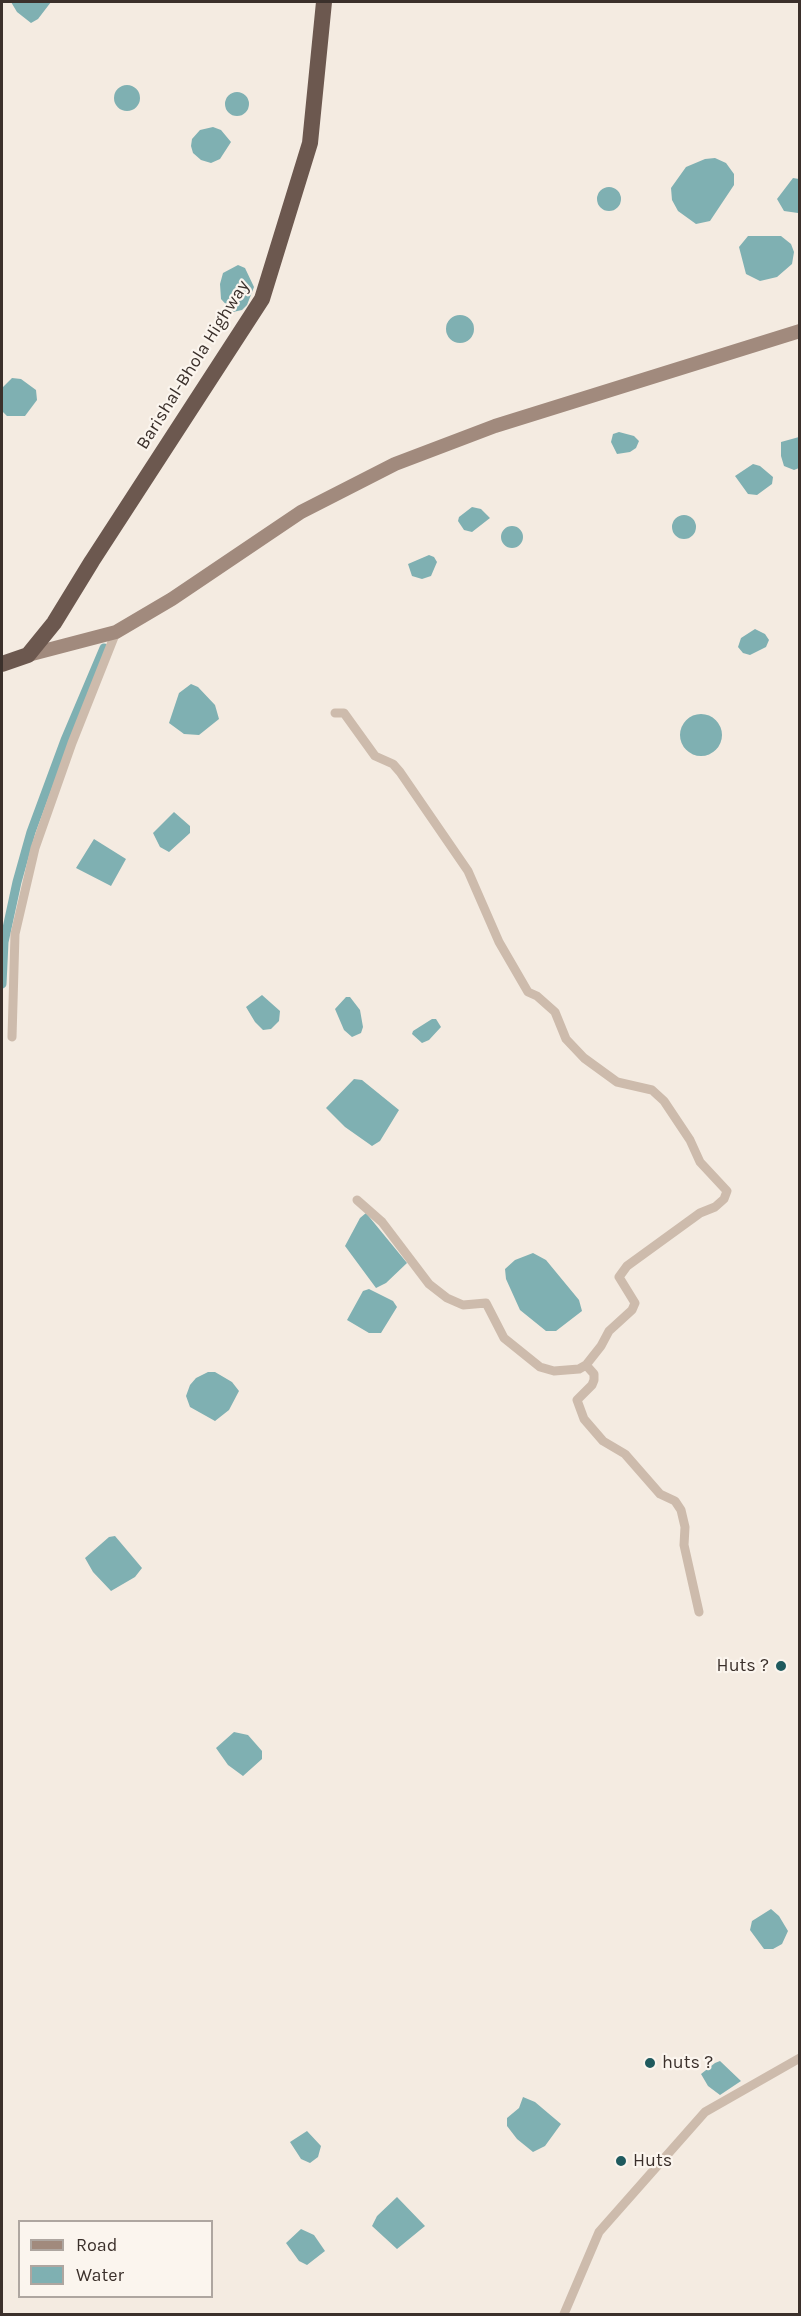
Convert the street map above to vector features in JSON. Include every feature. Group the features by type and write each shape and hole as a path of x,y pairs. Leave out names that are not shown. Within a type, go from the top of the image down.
{"highway":[{"name":"Barishal-Bhola Highway","path":"28,655 54,623 261,299 310,143 324,2"},
{"path":"2,664 28,655"}],"main road":[{"path":"28,655 116,632 172,599 301,512 395,464 507,423 800,331"}],"street":[{"path":"12,1037 15,934 35,848 72,743 116,632"},
{"path":"335,713 344,713 375,756 393,764 400,772 468,871 500,942 528,992 537,996 555,1012 566,1039 584,1058 617,1082 652,1090 657,1094 673,1113 700,1162 727,1191 724,1199 715,1206 700,1213 627,1266 620,1277 635,1303 632,1310 609,1331 586,1365 579,1369 554,1371 540,1367 504,1338 486,1303 463,1305 447,1298 429,1284 382,1222 357,1200"},
{"path":"586,1365 594,1374 594,1380 577,1400 584,1419 603,1442 625,1454 660,1494 675,1501 681,1510 685,1527 684,1545 699,1612"},
{"path":"564,2314 599,2232 705,2112 800,2058"}],"water":[{"path":"11,2 51,2 38,19 31,23 17,12"},
{"path":"127,85 136,89 140,98 136,107 127,111 118,107 114,98 118,89"},
{"path":"237,92 242,93 248,99 248,109 242,115 237,116 232,115 226,109 225,104 226,99 232,93"},
{"path":"213,127 221,130 231,142 220,159 211,163 201,160 193,153 191,146 192,139 200,130"},
{"path":"715,158 726,163 734,174 734,185 710,221 696,224 678,211 672,200 671,188 686,167 705,159"},
{"path":"793,178 799,179 798,213 784,211 777,199"},
{"path":"609,187 618,190 621,199 618,208 609,211 600,208 597,199 600,190"},
{"path":"748,236 781,236 791,244 794,252 792,264 777,277 760,281 746,274 739,247"},
{"path":"238,265 245,268 254,287 247,305 242,310 233,312 221,299 220,284 223,273"},
{"path":"460,315 470,319 474,329 470,339 460,343 450,339 446,329 450,319"},
{"path":"12,378 21,379 36,390 37,400 25,416 7,416 2,411 2,388"},
{"path":"619,432 634,436 639,441 636,448 630,452 617,454 611,442 613,434"},
{"path":"799,437 799,468 794,470 784,466 781,442"},
{"path":"753,464 760,466 773,477 772,484 757,495 748,494 735,476"},
{"path":"472,507 481,509 490,518 472,532 464,530 458,521 459,517"},
{"path":"684,515 689,516 695,522 695,532 689,538 684,539 679,538 673,532 672,527 673,522 679,516"},
{"path":"512,526 520,529 523,537 520,545 512,548 504,545 501,537 504,529"},
{"path":"429,555 437,562 431,576 422,579 412,576 408,564"},
{"path":"755,629 765,634 769,640 766,647 750,655 743,653 738,647 741,638"},
{"path":"191,684 198,687 215,705 219,719 199,735 184,734 169,723 179,693"},
{"path":"701,714 716,720 722,735 716,750 701,756 686,750 680,735 686,720"},
{"path":"174,812 190,826 190,833 169,852 160,847 153,833"},
{"path":"94,839 126,859 111,886 76,868"},
{"path":"262,995 280,1011 279,1021 271,1029 263,1030 246,1007"},
{"path":"346,997 350,997 360,1010 363,1027 361,1033 352,1037 344,1030 335,1009"},
{"path":"432,1019 436,1019 441,1027 429,1040 422,1043 412,1034 413,1031"},
{"path":"354,1079 362,1080 399,1110 380,1141 372,1146 345,1127 326,1108"},
{"path":"366,1213 407,1263 386,1283 376,1288 345,1246 360,1218"},
{"path":"533,1253 546,1260 579,1300 582,1311 556,1331 546,1331 520,1310 506,1279 505,1269 515,1260"},
{"path":"369,1289 393,1301 397,1307 381,1333 369,1333 347,1320 363,1291"},
{"path":"208,1372 215,1372 232,1382 239,1391 229,1410 215,1421 190,1407 186,1396 190,1385 196,1378"},
{"path":"115,1536 142,1568 135,1577 111,1591 93,1572 85,1558 109,1537"},
{"path":"234,1732 248,1735 262,1751 262,1759 243,1776 228,1765 216,1748"},
{"path":"771,1909 779,1916 788,1931 782,1944 773,1949 764,1949 750,1930 752,1921"},
{"path":"720,2061 741,2081 720,2095 708,2086 701,2074"},
{"path":"523,2097 535,2102 561,2124 545,2146 533,2152 517,2139 507,2126 507,2118 519,2108"},
{"path":"307,2131 321,2146 318,2157 310,2163 301,2159 290,2142"},
{"path":"397,2197 425,2226 397,2249 372,2226 377,2216"},
{"path":"301,2229 314,2235 325,2251 307,2265 299,2261 286,2243"}],"waterway":[{"path":"2,984 4,942 31,832 65,740 104,648"}],"place":[{"name":"Huts ?","path":"781,1666"},
{"name":"huts ?","path":"650,2063"},
{"name":"Huts","path":"621,2161"}]}
